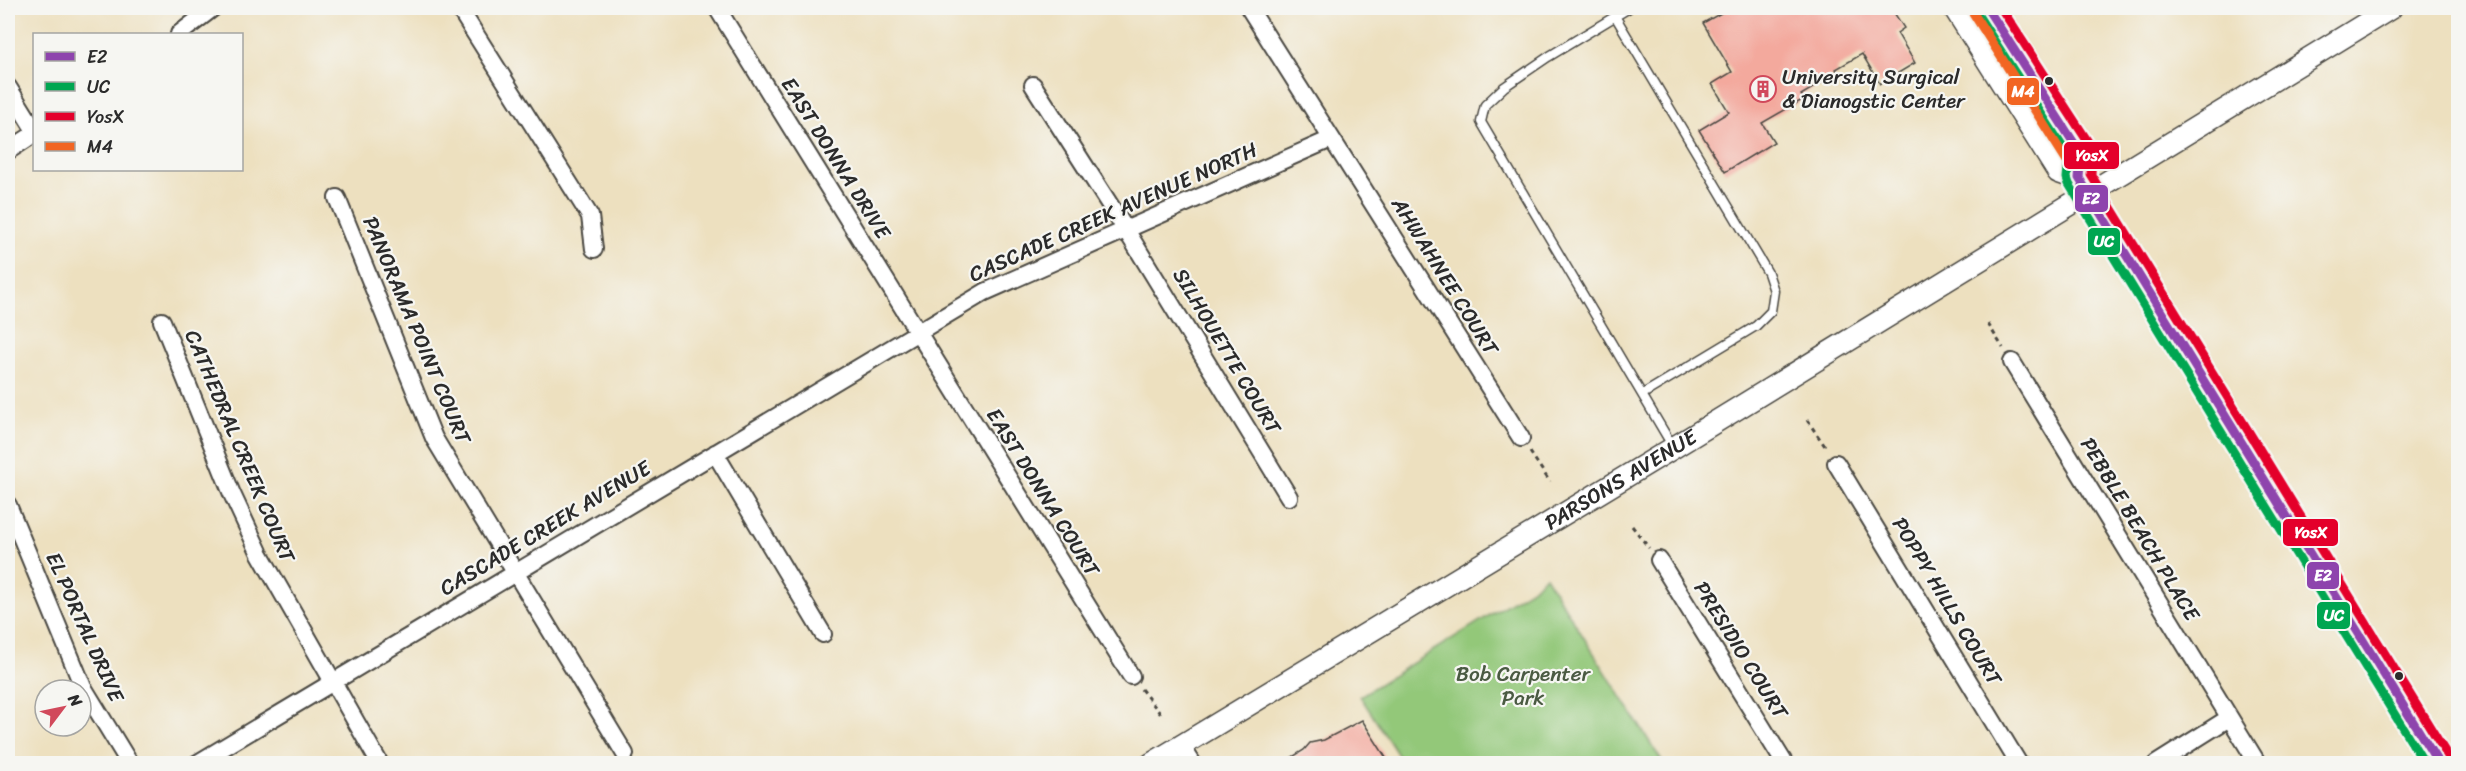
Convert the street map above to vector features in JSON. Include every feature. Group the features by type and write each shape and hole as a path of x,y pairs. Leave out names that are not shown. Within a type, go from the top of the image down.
{"main road":[{"path":"1956,8 2060,171 2084,186"},
{"path":"1987,8 2081,154 2084,186 2439,764"}],"street":[{"path":"459,8 590,216 594,249"},
{"name":"EAST DONNA DRIVE","path":"717,8 918,332"},
{"name":"AHWAHNEE COURT","path":"1249,8 1521,438"},
{"name":"PARSONS AVENUE","path":"1151,764 1673,448 2084,186 2391,8"},
{"path":"180,33 209,9"},
{"name":"SILHOUETTE COURT","path":"1033,85 1126,230 1289,497"},
{"path":"8,87 33,127"},
{"path":"8,151 33,135"},
{"name":"CASCADE CREEK AVENUE NORTH","path":"918,332 995,287 1331,139"},
{"name":"PANORAMA POINT COURT","path":"337,198 434,438 625,754"},
{"name":"CATHEDRAL CREEK COURT","path":"162,321 232,494 260,554 380,764"},
{"name":"CASCADE CREEK AVENUE","path":"196,764 514,571 918,332"},
{"name":"EAST DONNA COURT","path":"918,332 1131,676"},
{"name":"PEBBLE BEACH PLACE","path":"2012,362 2258,764"},
{"path":"715,453 823,634"},
{"name":"POPPY HILLS COURT","path":"1836,463 2019,764"},
{"name":"EL PORTAL DRIVE","path":"8,505 83,687 130,764"},
{"name":"PRESIDIO COURT","path":"1659,560 1785,764"},
{"path":"2156,764 2229,718"},
{"path":"1181,745 1193,764"}],"lane":[{"path":"1629,8 1504,87 1485,105 1481,122 1673,448"},
{"path":"1615,16 1736,216 1768,273 1774,291 1771,310 1756,326 1643,394"}],"path":[{"path":"1988,324 2012,362"},
{"path":"1807,420 1836,463"},
{"path":"1521,438 1550,482"},
{"path":"1632,526 1659,560"},
{"path":"1131,676 1163,717"}],"green space":[{"name":"Bob Carpenter Park","path":"1545,576 1663,763 1403,763 1360,696 1535,587"}],"building":[{"name":"University Surgical & Dianogstic Center","path":"1730,8 1891,8 1904,28 1897,33 1915,63 1880,84 1862,54 1836,69 1838,73 1801,95 1804,99 1762,123 1774,142 1725,172 1699,130 1729,112 1712,84 1732,72 1703,23"},
{"path":"1362,720 1390,764 1281,764 1304,750 1310,743 1324,740"}],"transit line":[{"name":"M4","path":"1970,8 2067,161 2083,167"},
{"name":"E2","path":"1987,8 2081,154 2079,178 2439,764"},
{"name":"YosX","path":"2001,8 2092,148 2091,175 2449,758"},
{"name":"UC","path":"1977,14 2069,157 2067,178 2069,184 2425,764"}],"place":[{"name":"University Surgical & Dianogstic Center","path":"1763,89"}]}
